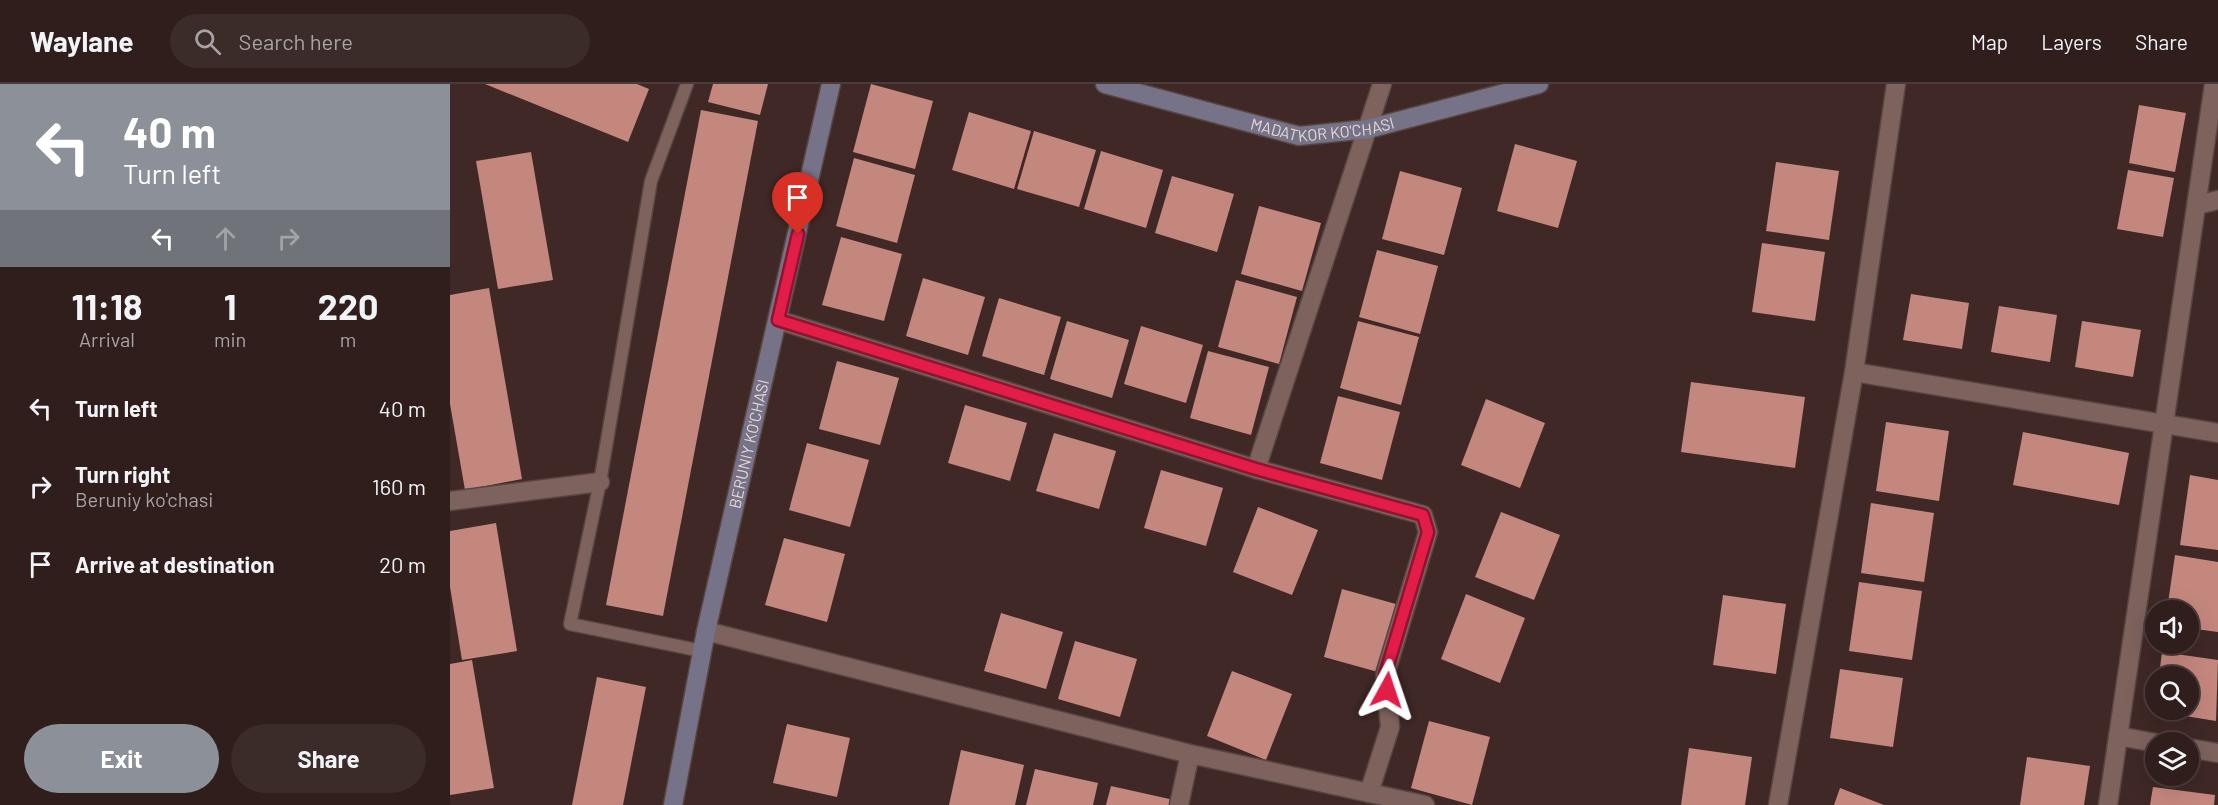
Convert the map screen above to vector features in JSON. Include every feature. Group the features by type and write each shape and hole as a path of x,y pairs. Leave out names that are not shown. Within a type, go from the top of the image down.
{"street":[{"name":"BERUNIY KO'CHASI","path":"673,805 706,631 831,84"},
{"path":"1256,469 1382,84"},
{"name":"MADATKOR KO'CHASI","path":"1114,85 1299,136 1368,129 1539,84"},
{"path":"1778,805 1854,372 1896,84"},
{"path":"2108,805 2214,84"},
{"path":"2197,205 2218,201"},
{"path":"778,320 1256,469 1423,515 1428,532 1385,675 1390,727 1369,793"},
{"path":"1854,372 2218,433"},
{"path":"450,501 600,482"},
{"path":"706,631 1190,754 1425,805"},
{"path":"2118,736 2145,741"},
{"path":"2199,750 2218,753"},
{"path":"1179,805 1190,754"}],"lane":[{"path":"687,84 651,181 600,482 570,624 702,651"}],"building":[{"path":"485,84 637,84 649,89 628,142"},
{"path":"713,84 768,84 760,115 708,102"},
{"path":"871,84 933,101 915,169 853,152"},
{"path":"2139,105 2186,113 2175,172 2129,163"},
{"path":"701,110 758,121 663,616 606,605"},
{"path":"969,112 1031,131 1014,189 952,170"},
{"path":"1034,131 1096,150 1079,207 1017,189"},
{"path":"1515,144 1577,161 1558,228 1497,211"},
{"path":"1101,151 1163,170 1146,228 1084,209"},
{"path":"531,152 553,280 498,289 476,161"},
{"path":"854,158 915,175 897,243 836,226"},
{"path":"1776,162 1839,171 1829,240 1766,231"},
{"path":"2128,170 2174,178 2163,237 2117,229"},
{"path":"1400,171 1462,188 1444,255 1382,239"},
{"path":"1172,176 1234,194 1217,252 1155,233"},
{"path":"1259,206 1321,223 1302,291 1241,274"},
{"path":"841,237 902,254 884,321 822,305"},
{"path":"1762,243 1825,252 1815,321 1752,312"},
{"path":"1377,250 1438,266 1420,334 1359,317"},
{"path":"923,278 985,297 968,355 906,336"},
{"path":"1236,280 1297,297 1279,364 1218,347"},
{"path":"489,288 522,479 465,490 450,404 450,295"},
{"path":"1911,294 1969,303 1962,349 1903,340"},
{"path":"999,298 1061,317 1044,375 982,356"},
{"path":"1999,306 2057,315 2050,362 1991,352"},
{"path":"1067,321 1129,340 1112,398 1050,379"},
{"path":"1358,321 1419,337 1401,405 1340,388"},
{"path":"2082,321 2141,330 2133,377 2075,367"},
{"path":"1141,326 1203,345 1186,403 1124,384"},
{"path":"1208,351 1269,367 1251,435 1190,418"},
{"path":"837,361 899,378 880,445 819,429"},
{"path":"1691,382 1805,397 1795,468 1681,452"},
{"path":"1338,396 1400,412 1382,480 1320,463"},
{"path":"1486,399 1545,423 1520,488 1461,465"},
{"path":"965,405 1027,423 1010,481 948,463"},
{"path":"1886,422 1949,431 1939,501 1876,491"},
{"path":"2023,432 2129,453 2119,505 2013,485"},
{"path":"1054,433 1116,451 1099,509 1036,491"},
{"path":"807,443 869,460 850,527 789,510"},
{"path":"1161,470 1223,488 1206,546 1144,528"},
{"path":"2190,475 2218,480 2218,550 2180,545"},
{"path":"1871,503 1934,513 1924,582 1861,573"},
{"path":"1258,507 1318,530 1292,595 1233,572"},
{"path":"1501,512 1560,535 1534,600 1475,577"},
{"path":"496,523 517,651 462,660 450,587 450,531"},
{"path":"784,538 845,554 827,622 765,605"},
{"path":"2175,555 2218,562 2218,632 2199,629 2199,600 2168,600"},
{"path":"1859,582 1922,591 1912,660 1849,651"},
{"path":"1342,589 1403,606 1385,674 1324,657"},
{"path":"1466,594 1525,618 1500,683 1441,659"},
{"path":"1723,595 1786,604 1776,674 1713,665"},
{"path":"1001,613 1063,632 1046,689 984,671"},
{"path":"1075,641 1137,659 1120,717 1058,699"},
{"path":"2162,654 2218,660 2216,721 2199,718 2199,666 2160,666"},
{"path":"472,660 494,788 450,795 450,664"},
{"path":"1840,669 1903,678 1893,747 1830,738"},
{"path":"1232,671 1292,694 1266,760 1207,736"},
{"path":"597,677 646,687 623,805 572,805"},
{"path":"1429,721 1490,737 1472,805 1411,788"},
{"path":"787,724 850,738 837,797 773,783"},
{"path":"1689,748 1752,757 1745,805 1681,805"},
{"path":"961,750 1024,765 1015,805 949,805"},
{"path":"2027,757 2090,766 2084,805 2020,805"},
{"path":"1035,769 1098,783 1093,805 1026,805"},
{"path":"1111,786 1174,800 1173,805 1106,805"},
{"path":"2153,787 2215,795 2214,805 2150,805"},
{"path":"1840,788 1884,805 1834,805"}],"route":[{"path":"798,234 778,320 1256,469 1423,515 1428,532 1385,675 1387,690"}]}
